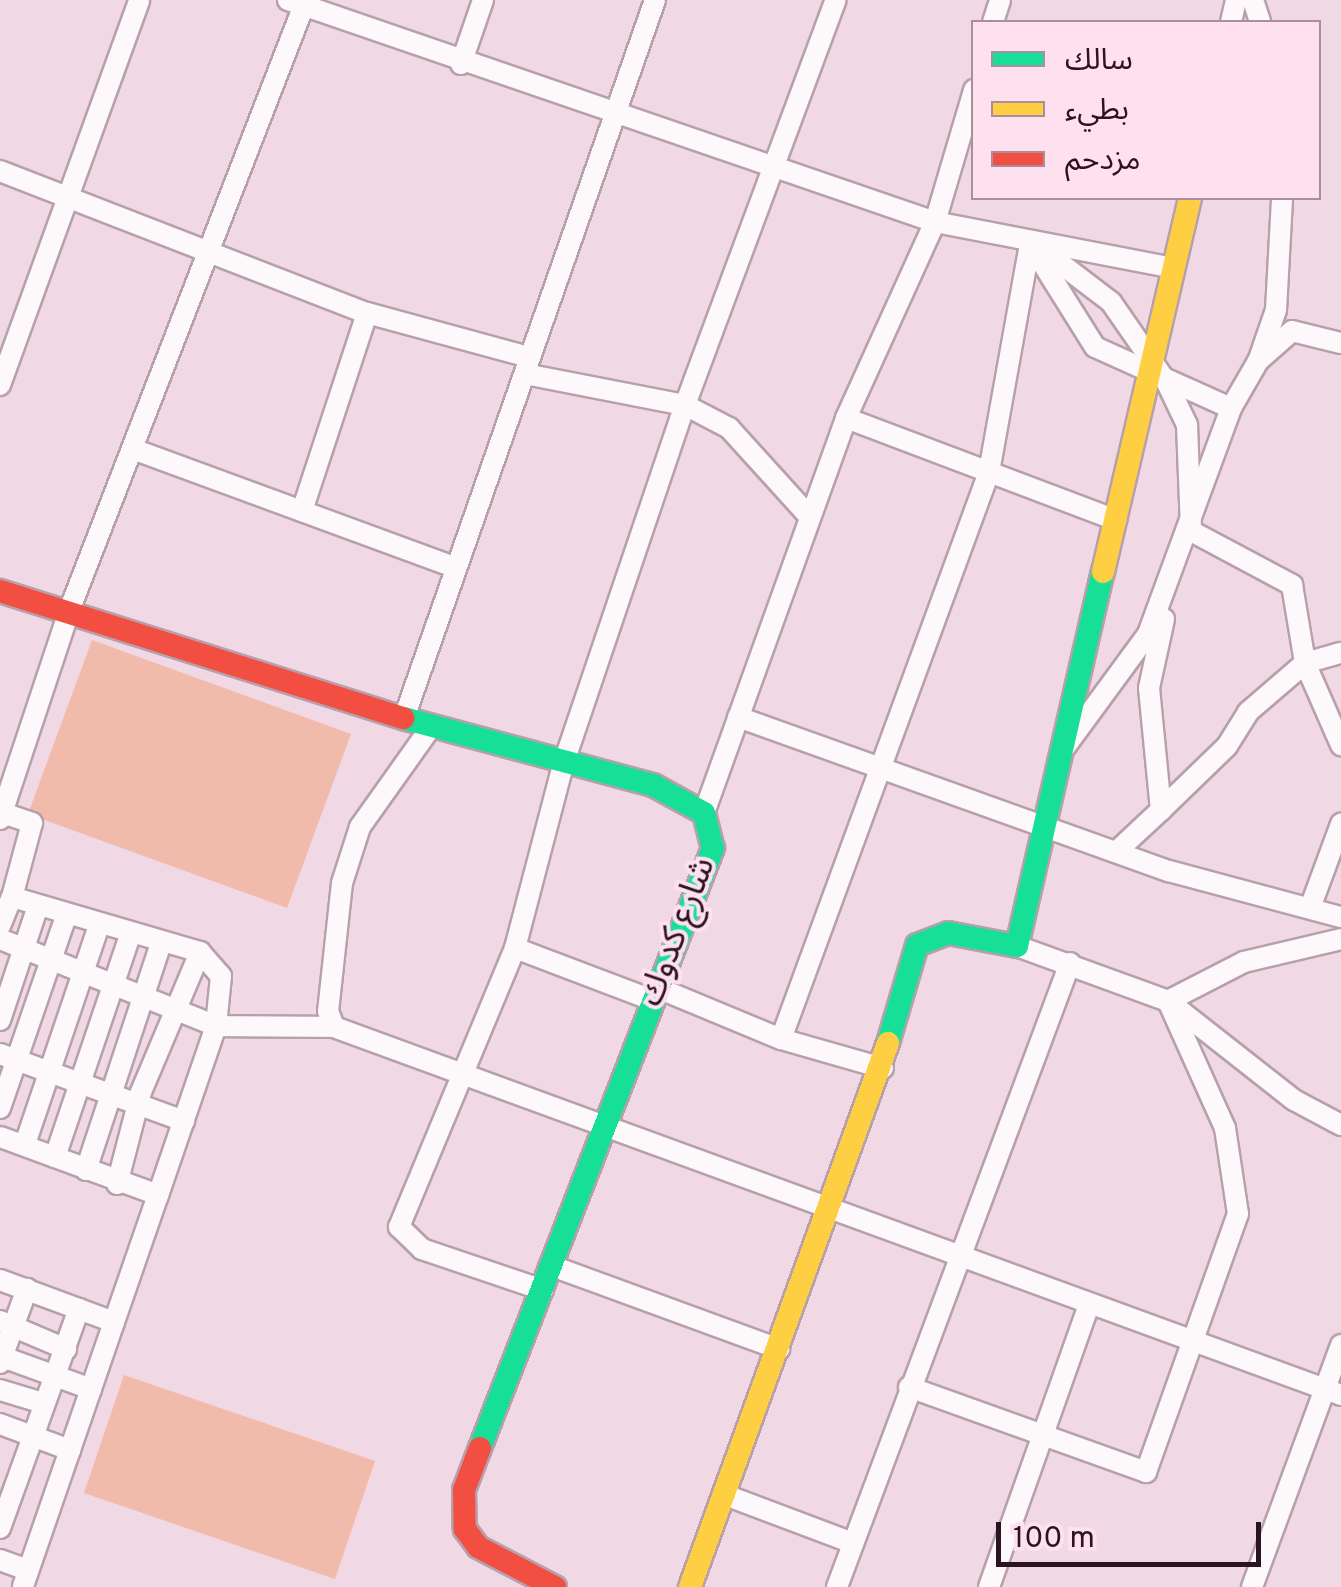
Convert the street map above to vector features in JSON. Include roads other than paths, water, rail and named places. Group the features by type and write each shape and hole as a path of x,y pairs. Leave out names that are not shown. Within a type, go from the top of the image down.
{"street":[{"path":"0,386 140,0"},
{"path":"461,64 483,0"},
{"path":"404,718 654,0"},
{"path":"543,1290 422,1249 399,1226 457,1077 515,948 563,765 684,405 836,0"},
{"path":"0,926 32,823 1,815 69,611 211,252 299,2 461,64 614,114 772,173 934,222 1174,268"},
{"path":"704,813 808,515 846,418 934,222 971,100"},
{"path":"0,171 367,312 529,357 525,374"},
{"path":"1017,946 1040,823 1062,751 1116,520 1156,374 1190,200"},
{"path":"1062,751 1148,634 1192,531 1231,408 1258,361 1276,310 1282,200"},
{"path":"1030,243 1112,302 1188,425 1192,531"},
{"path":"1030,243 1095,347 1231,408"},
{"path":"781,1040 989,472 1030,243"},
{"path":"302,512 367,312"},
{"path":"1258,361 1292,331 1341,343"},
{"path":"525,374 684,405 729,428 808,515"},
{"path":"846,418 1116,520"},
{"path":"133,450 456,568"},
{"path":"1192,531 1292,585 1304,663 1341,745"},
{"path":"1161,810 1150,688 1174,572"},
{"name":"شارع كدوك","path":"0,591 431,727 563,765 653,785 704,813 706,874 602,1125 543,1290 470,1469 464,1510 478,1547 556,1587"},
{"path":"1118,852 1304,663 1341,652"},
{"path":"738,718 876,773 1040,823 1118,852 1341,917"},
{"path":"334,1027 328,1011 342,883 360,827 431,727"},
{"path":"1310,908 1341,824"},
{"path":"0,1560 25,1578 216,1026 221,976 200,952 130,936 12,897"},
{"path":"0,1020 38,906"},
{"path":"0,1108 8,1057 66,916"},
{"path":"25,1144 99,926"},
{"path":"690,1587 834,1210 883,1068 917,945 948,933 1017,946 1168,1001 1294,1100 1341,1124"},
{"path":"55,1156 117,986 130,936"},
{"path":"1168,1001 1244,962 1341,939"},
{"path":"0,940 216,1026 334,1027 457,1077 602,1125 1333,1392"},
{"path":"86,1170 107,1095 160,943"},
{"path":"515,948 781,1040 883,1068"},
{"path":"118,1184 144,1107 141,1092 200,952"},
{"path":"837,1587 850,1542 1070,963"},
{"path":"909,1387 1146,1472 1196,1343 1238,1214 1238,1181 1168,1001"},
{"path":"8,1057 184,1120"},
{"path":"0,1137 118,1184 158,1194"},
{"path":"552,1266 778,1350"},
{"path":"0,1280 114,1322"},
{"path":"26,1290 7,1323 1,1359 90,1389"},
{"path":"988,1587 1090,1305"},
{"path":"0,1528 5,1494 22,1462 79,1309"},
{"path":"7,1323 66,1349"},
{"path":"1252,1587 1333,1392 1341,1345"},
{"path":"0,1390 43,1403"},
{"path":"0,1424 70,1450"},
{"path":"0,1455 22,1462"},
{"path":"5,1494 50,1509"},
{"path":"725,1495 850,1542"}]}
